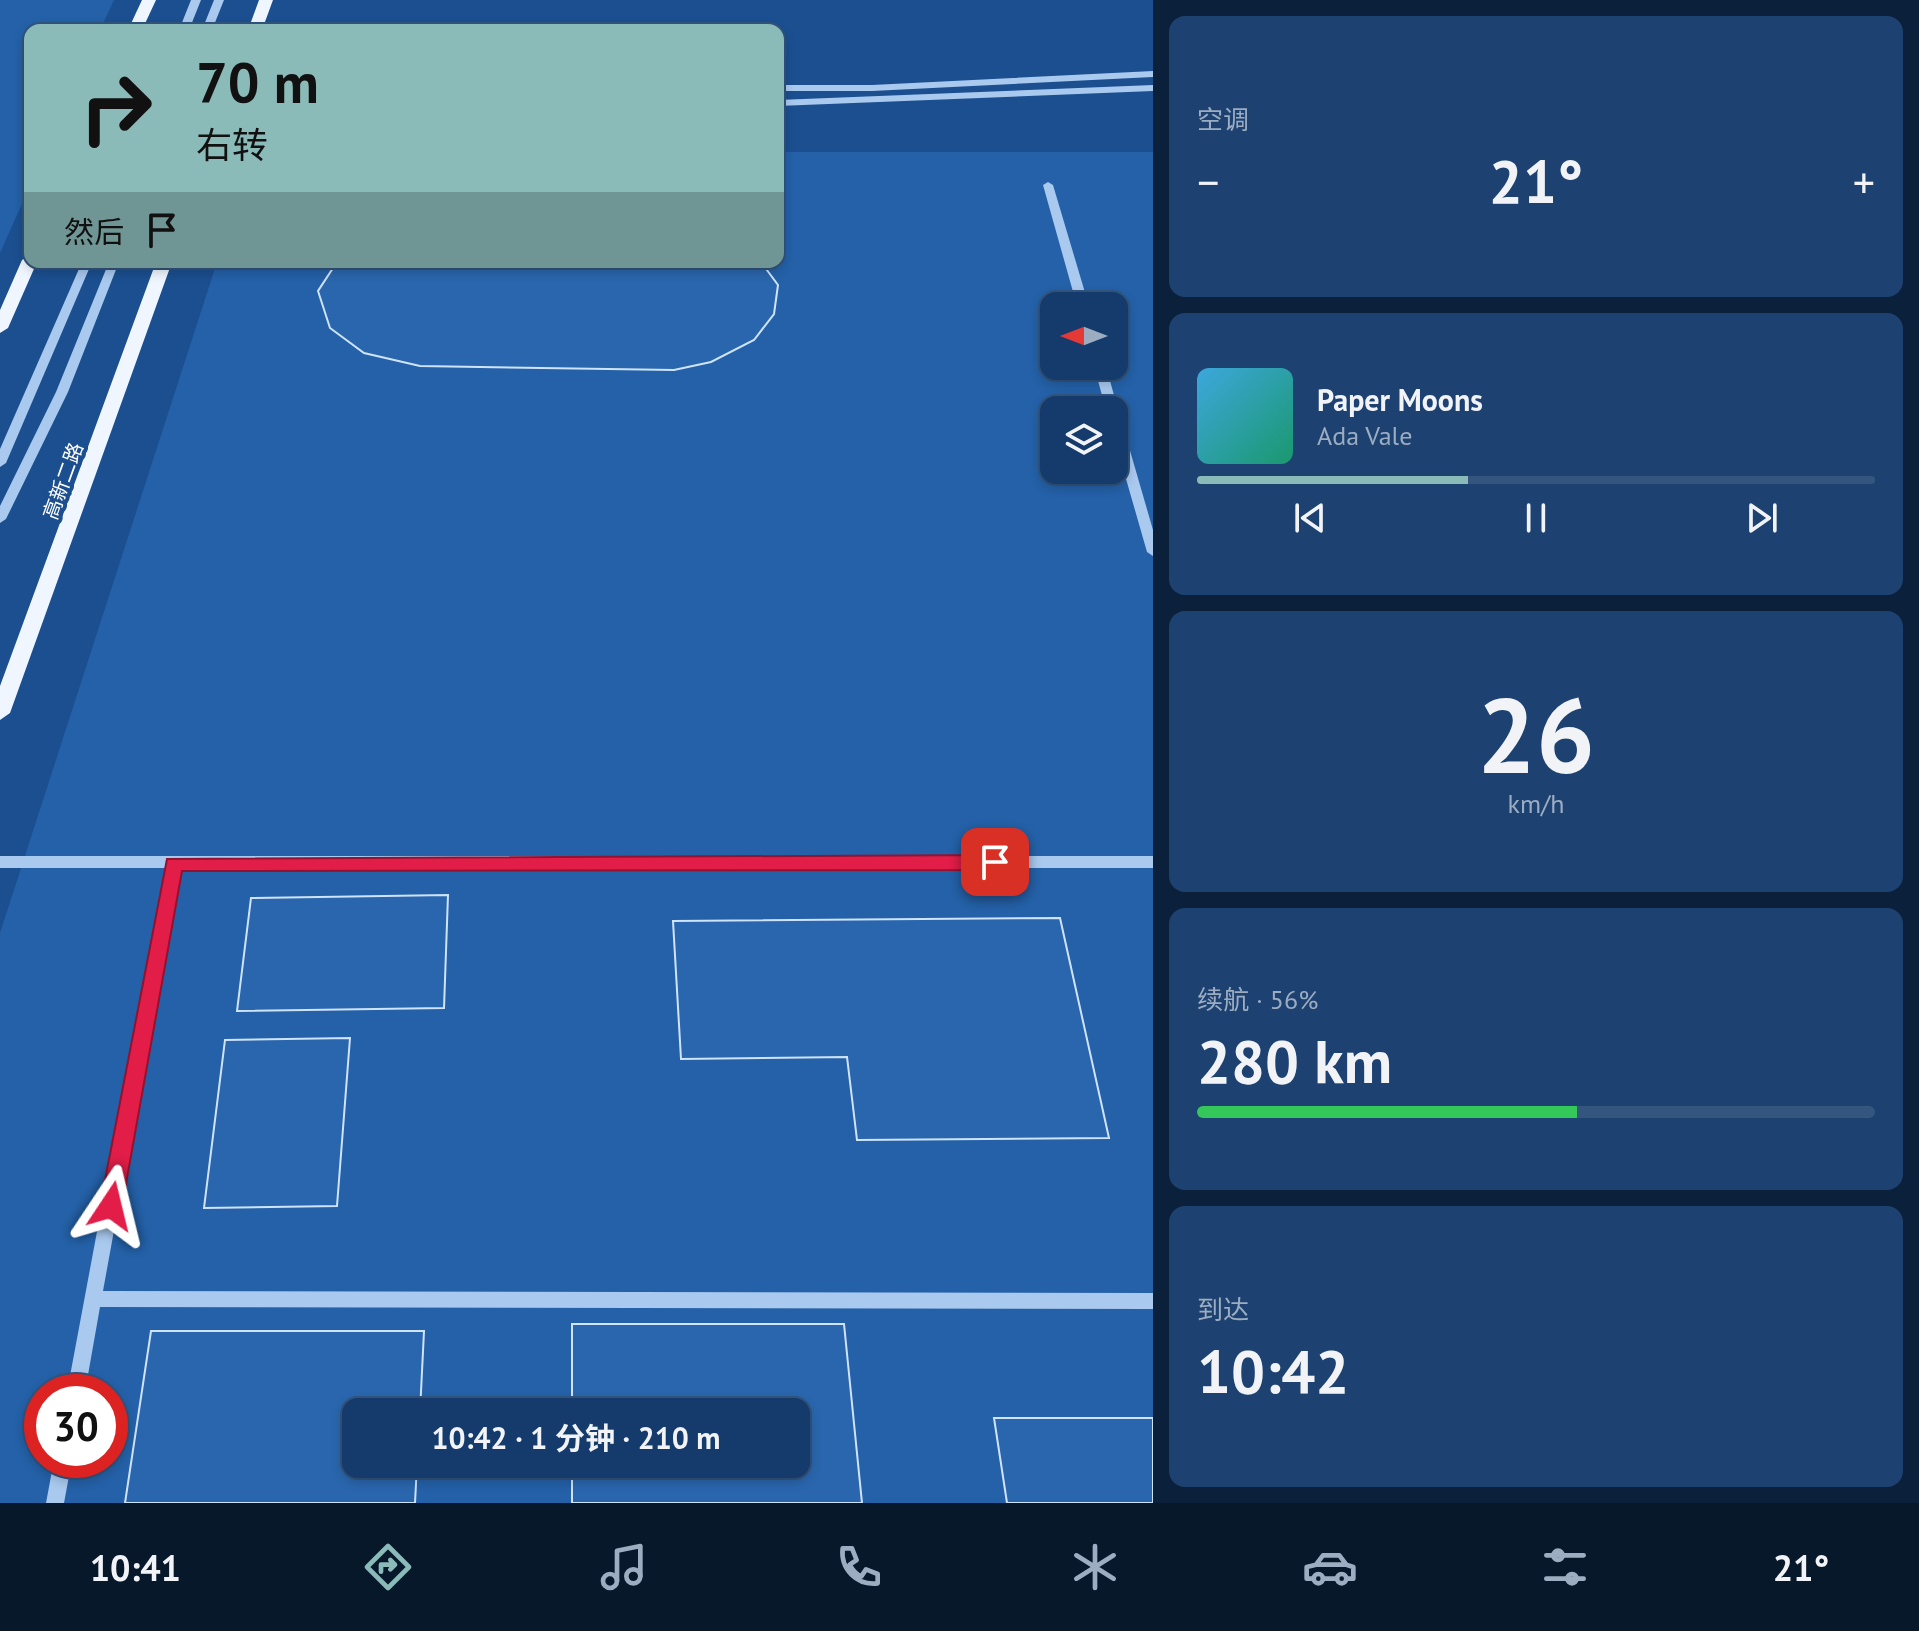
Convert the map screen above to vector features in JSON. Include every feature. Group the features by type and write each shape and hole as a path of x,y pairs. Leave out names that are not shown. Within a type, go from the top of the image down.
{"main road":[{"path":"138,24 149,0"},
{"path":"257,24 266,0"},
{"path":"0,328 26,268"},
{"name":"高新二路","path":"0,713 162,268"}],"street":[{"path":"186,24 196,0"},
{"path":"209,24 219,0"},
{"path":"784,88 872,88 1153,74"},
{"path":"784,103 1153,88"},
{"path":"1048,185 1079,292"},
{"path":"0,463 84,268"},
{"path":"0,519 62,392 112,268"},
{"path":"1128,465 1153,552"},
{"path":"0,862 1153,862"},
{"path":"79,1374 173,864"},
{"path":"94,1299 1153,1301"},
{"path":"55,1503 60,1478"}],"shaded area":[{"path":"0,0 114,0 103,24 24,24 24,199 0,253"},
{"path":"784,152 1153,152 1153,1503 0,1503 0,933 215,268 784,268"}],"building":[{"path":"333,268 765,268 778,285 774,314 754,340 711,362 674,370 420,366 364,353 330,328 318,291"},
{"path":"448,895 444,1008 237,1011 251,898"},
{"path":"1060,918 1109,1138 857,1140 847,1057 681,1059 673,921"},
{"path":"350,1038 337,1206 204,1208 225,1040"},
{"path":"572,1324 844,1324 862,1503 572,1503 572,1478 810,1478 810,1398 572,1398"},
{"path":"151,1331 424,1331 421,1398 342,1398 342,1478 416,1478 415,1503 125,1503"},
{"path":"994,1418 1153,1418 1153,1503 1007,1503"}],"route":[{"path":"111,1206 173,864 995,862"}]}
